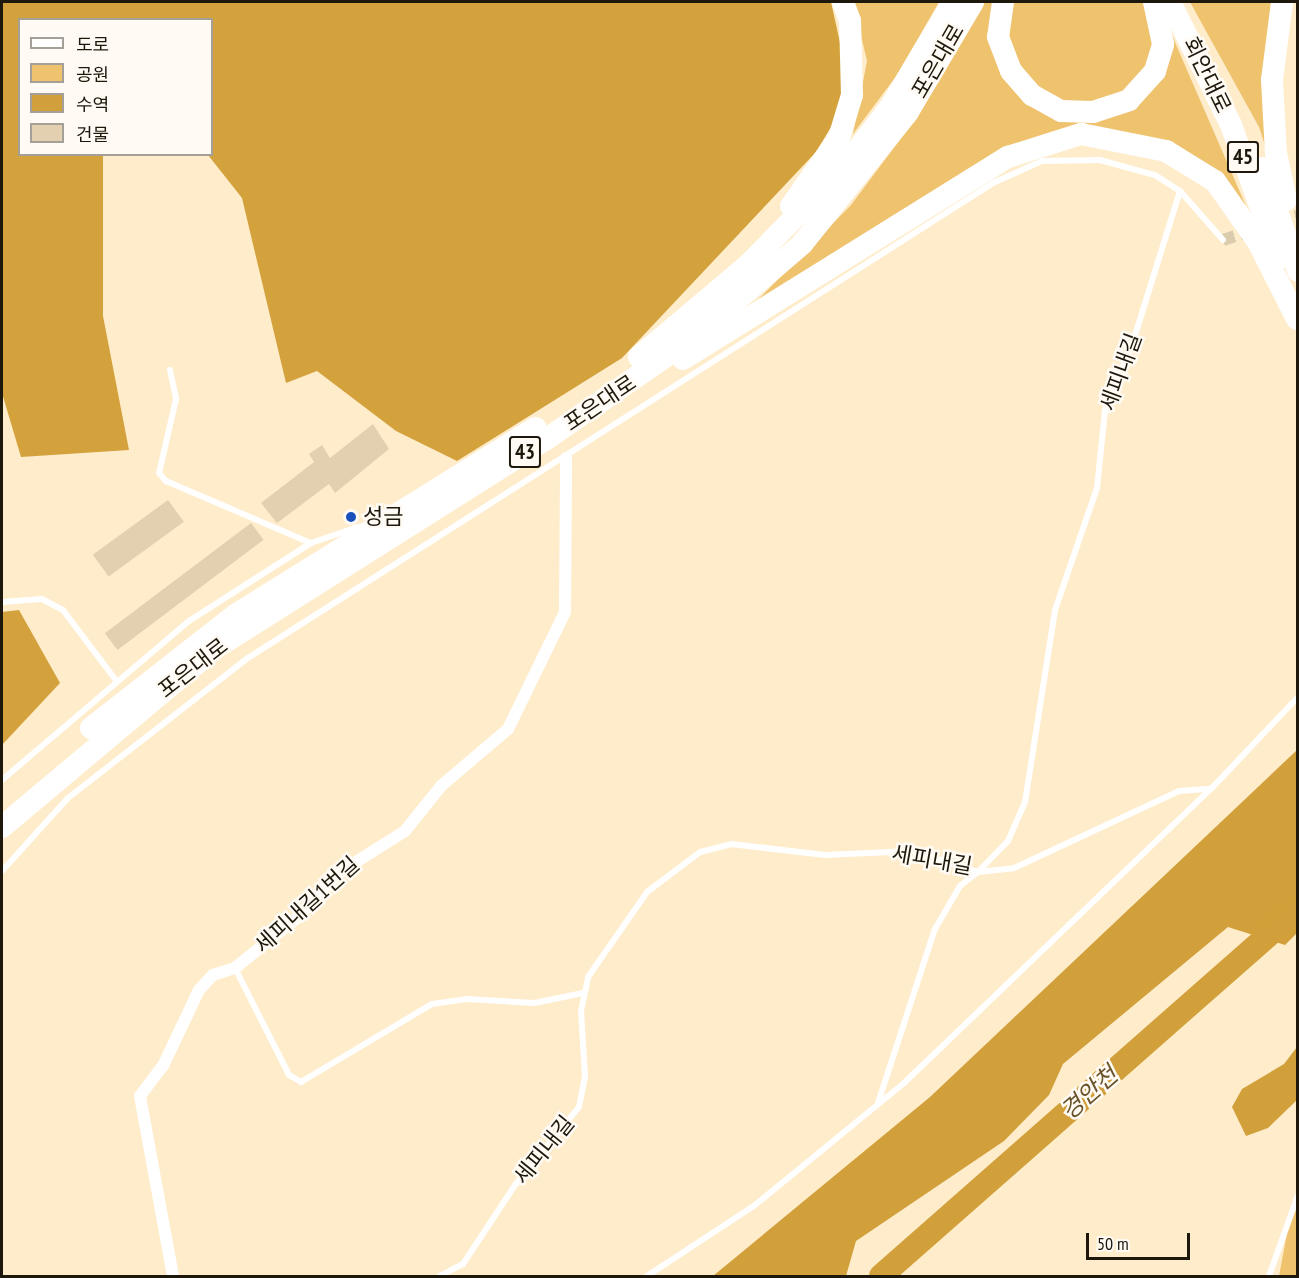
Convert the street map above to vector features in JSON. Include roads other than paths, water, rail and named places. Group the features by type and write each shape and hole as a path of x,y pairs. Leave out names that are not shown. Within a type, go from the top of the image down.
{"highway":[{"path":"749,264 840,138 852,95 854,64 843,2"},
{"name":"포은대로","path":"2,807 171,663 393,515 584,398 664,339 749,264 851,159 916,68 953,2"},
{"name":"포은대로","path":"2,827 214,649 596,404 694,337 802,244 908,112 973,2"},
{"path":"1002,2 998,37 1011,71 1032,95 1061,111 1094,112 1129,100 1155,70 1163,44 1154,2"},
{"name":"회안대로","path":"1170,2 1231,125 1297,320"},
{"name":"회안대로","path":"1183,2 1236,102 1298,271"},
{"path":"1282,2 1272,80 1276,153 1298,251"},
{"path":"596,404 714,342 1008,157 1081,134 1166,151 1215,181 1258,242 1297,320"}],"street":[{"name":"세피내길1번길","path":"173,1276 140,1096 163,1066 199,990 213,975 235,968 299,916 337,874 405,831 441,786 508,729 565,612 566,458"}],"lane":[{"path":"2,871 76,792 248,658 455,521 566,458 1015,170 1042,161 1100,160 1155,175 1180,191 1223,240"},
{"name":"세피내길","path":"440,1276 463,1264 515,1185 579,1107 585,1076 583,993 602,952 647,892 714,846 825,855 913,851 978,872 1008,841 1025,802 1049,636 1097,488 1105,410 1132,345 1180,191"},
{"path":"170,370 176,399 159,473 166,481 311,543"},
{"path":"2,780 115,679 189,621 311,543 393,515"},
{"path":"2,602 42,599 63,610 115,679"},
{"path":"647,1276 755,1205 878,1106 1211,789 1298,697"},
{"path":"878,1106 935,929 955,892 978,872 1014,868 1179,791 1211,789"},
{"path":"235,968 289,1074 301,1082 432,1004 467,999 534,1003 583,993"},
{"path":"1269,1276 1298,1195"}],"water":[{"path":"1297,750 1297,933 1285,945 1228,927 1063,1064 1049,1095 1004,1141 856,1241 846,1276 713,1276 930,1097"},
{"path":"1297,1047 1297,1100 1268,1128 1246,1136 1232,1107 1242,1089 1284,1064"}],"waterway":[{"name":"경안천","path":"881,1276 1298,909"}],"tunnel":[{"path":"1278,222 1298,216"},
{"path":"1223,240 1253,230"}],"place":[{"name":"성금","path":"351,517"}]}
